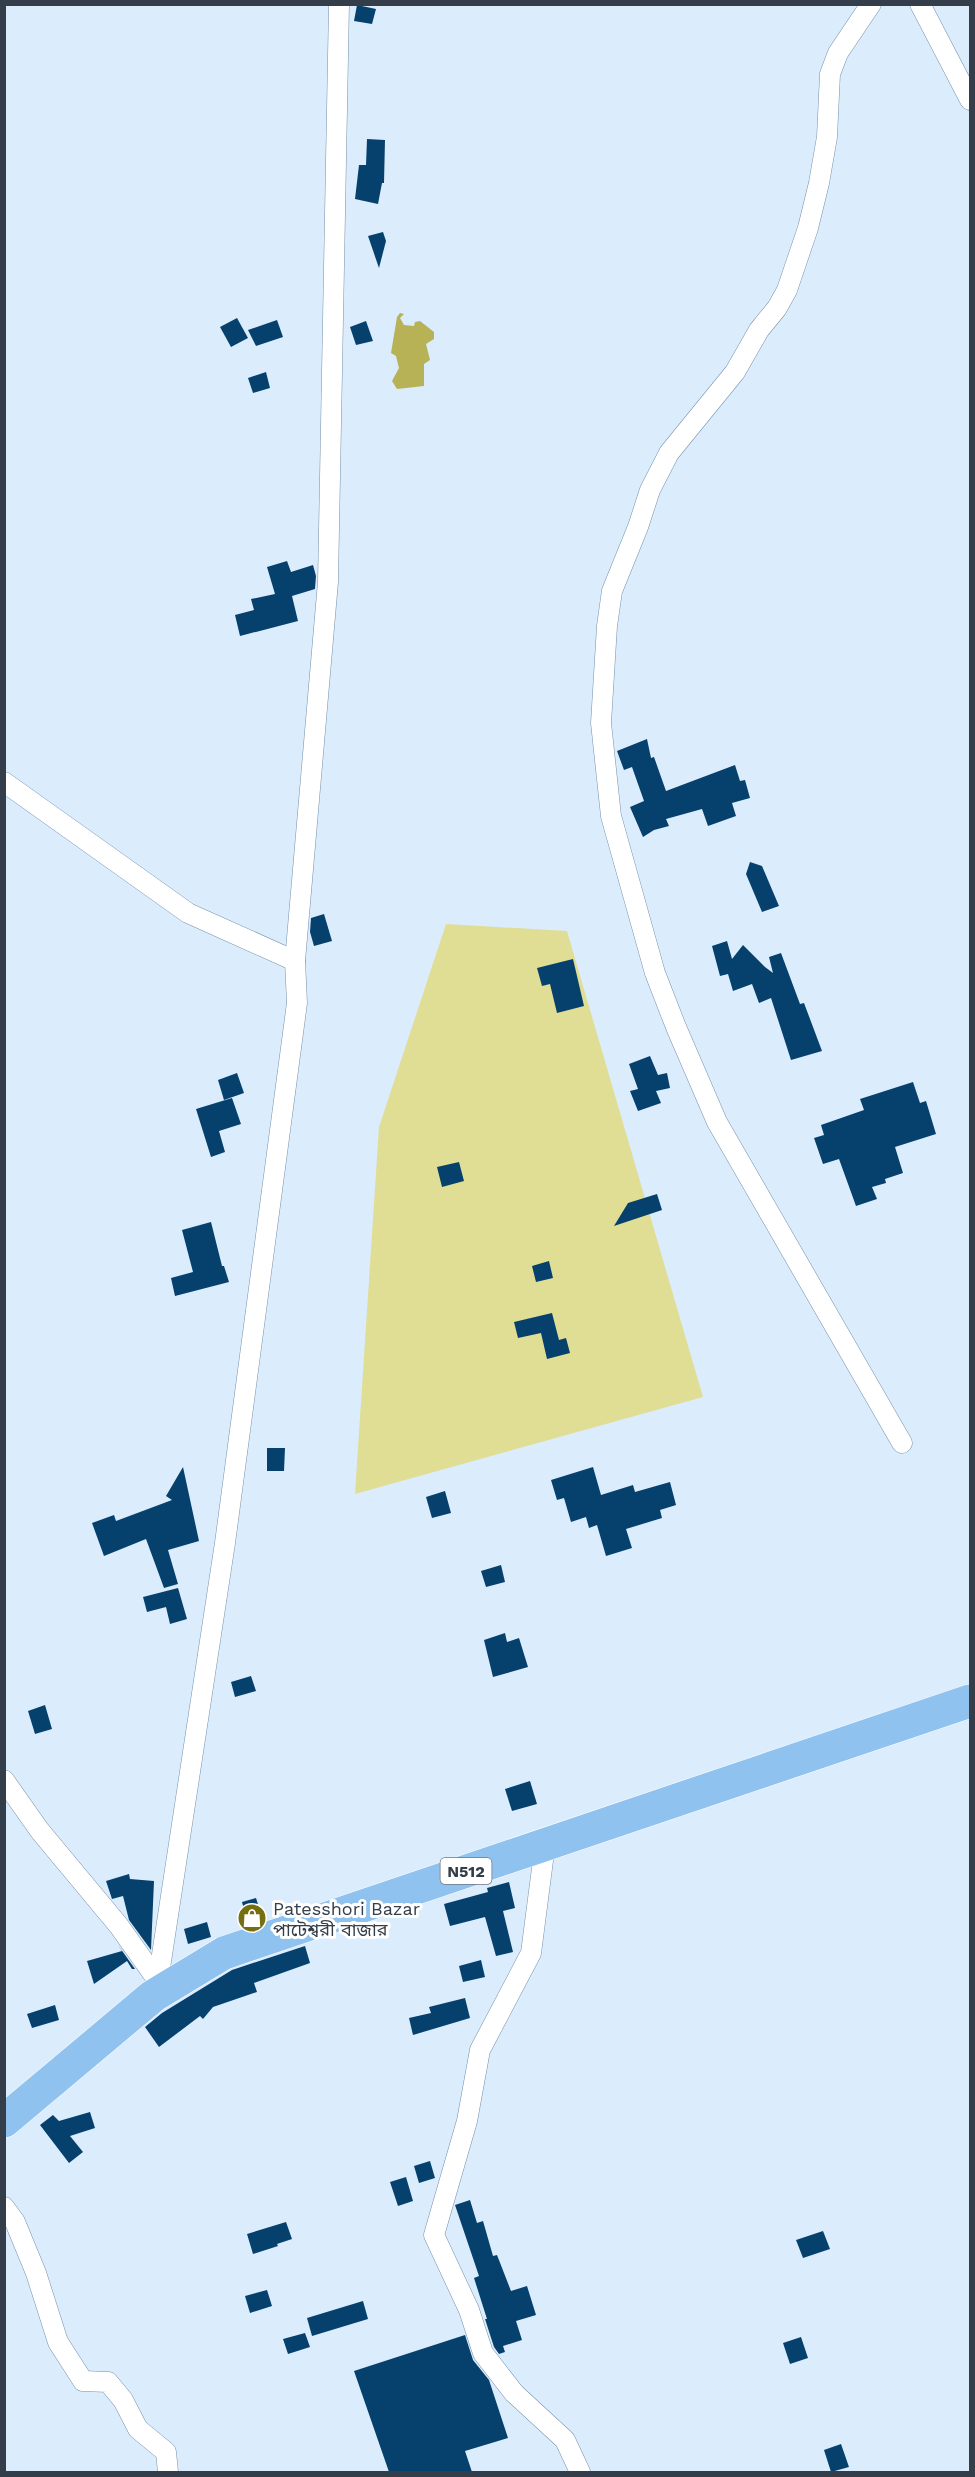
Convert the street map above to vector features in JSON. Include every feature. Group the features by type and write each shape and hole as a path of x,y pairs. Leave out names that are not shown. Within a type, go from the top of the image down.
{"highway":[{"name":"N512","path":"4,2121 156,1988 224,1953 970,1701"}],"street":[{"path":"156,1988 239,1437 297,1003 295,961 328,582 339,4"},
{"path":"871,4 838,52 831,74 827,137 819,183 808,228 787,290 777,308 759,330 735,372 669,453 650,490 612,591 607,626 601,723 611,816 655,973 676,1027 717,1122 902,1443"},
{"path":"920,4 970,100"},
{"path":"4,782 188,912 295,961"},
{"path":"4,1780 40,1831 119,1926 156,1988"},
{"path":"545,1845 531,1953 480,2050 467,2121 434,2235 469,2310 483,2353 514,2393 565,2440 580,2472"},
{"path":"4,2207 15,2222 36,2273 58,2342 83,2382 108,2382 123,2400 138,2429 166,2452 168,2472"}],"shaded area":[{"path":"400,313 404,314 400,318 404,325 414,326 415,322 420,321 434,332 434,339 426,344 430,360 424,364 424,386 397,389 392,381 399,368 396,356 391,353 397,317"},
{"path":"446,924 567,931 703,1397 355,1494 379,1127"}],"building":[{"path":"357,5 376,9 372,24 354,21"},
{"path":"367,139 385,140 384,183 382,183 378,204 355,199 359,165 366,165"},
{"path":"383,232 386,241 379,268 368,236"},
{"path":"237,318 248,338 231,347 220,327"},
{"path":"277,320 283,337 256,346 248,330"},
{"path":"366,321 373,341 356,345 350,327"},
{"path":"266,372 270,388 253,393 248,378"},
{"path":"287,561 291,572 313,565 316,576 315,589 292,596 298,621 240,636 235,615 254,610 251,599 275,594 267,567"},
{"path":"647,739 651,758 654,757 666,791 735,765 740,781 745,780 750,798 732,803 736,816 708,826 702,809 666,819 669,826 654,830 643,837 630,807 644,801 632,767 624,770 617,751"},
{"path":"750,862 762,866 779,906 762,912 746,874"},
{"path":"324,914 332,941 314,946 310,932 311,918"},
{"path":"727,941 732,959 743,945 773,973 769,957 781,953 800,1004 804,1003 822,1051 791,1060 771,998 759,1003 752,984 733,991 728,974 720,976 712,946"},
{"path":"573,959 584,1006 557,1013 550,984 542,986 537,968"},
{"path":"650,1056 658,1075 667,1073 670,1088 656,1091 661,1103 638,1111 630,1091 638,1089 629,1064"},
{"path":"237,1073 244,1093 224,1100 218,1080"},
{"path":"913,1082 920,1103 926,1101 936,1134 895,1147 903,1173 885,1179 886,1183 872,1187 877,1199 856,1206 839,1159 823,1164 814,1138 824,1135 821,1125 864,1110 860,1099"},
{"path":"232,1098 241,1124 219,1131 225,1152 211,1157 196,1109"},
{"path":"459,1162 464,1181 442,1187 437,1167"},
{"path":"657,1194 662,1210 614,1226 628,1203"},
{"path":"211,1222 222,1266 224,1266 229,1282 175,1296 171,1278 193,1272 182,1230"},
{"path":"549,1261 553,1278 536,1282 532,1266"},
{"path":"552,1313 559,1340 566,1338 570,1353 547,1359 541,1333 518,1338 514,1322"},
{"path":"267,1448 285,1448 284,1471 267,1471"},
{"path":"183,1467 199,1541 168,1550 178,1584 164,1588 146,1539 104,1556 92,1523 114,1515 116,1521 172,1500 166,1496"},
{"path":"593,1467 601,1495 633,1485 635,1492 670,1482 676,1505 660,1510 662,1518 626,1529 632,1548 606,1556 597,1525 589,1528 586,1517 571,1522 564,1498 557,1500 551,1480"},
{"path":"445,1491 451,1513 432,1518 426,1497"},
{"path":"501,1565 505,1582 486,1587 481,1571"},
{"path":"178,1588 187,1619 170,1624 166,1607 147,1612 143,1597"},
{"path":"505,1633 507,1642 519,1638 528,1667 493,1677 484,1640"},
{"path":"251,1676 256,1691 235,1697 231,1682"},
{"path":"45,1705 52,1729 35,1734 28,1711"},
{"path":"530,1781 537,1804 512,1811 505,1789"},
{"path":"129,1874 130,1879 154,1881 151,1950 129,1920 123,1896 112,1899 106,1881"},
{"path":"509,1882 515,1908 503,1911 513,1952 496,1956 485,1917 450,1926 444,1904 488,1892 487,1888"},
{"path":"256,1898 263,1920 248,1925 242,1902"},
{"path":"207,1922 211,1937 188,1944 184,1929"},
{"path":"118,1945 135,1969 132,1969 127,1961 94,1984 87,1961 122,1951"},
{"path":"305,1946 310,1963 254,1983 257,1992 213,2007 203,2019 200,2016 159,2047 145,2027 162,2013 232,1970"},
{"path":"481,1960 485,1977 463,1982 459,1966"},
{"path":"465,1998 470,2018 413,2035 409,2018 431,2013 429,2007"},
{"path":"55,2005 59,2020 32,2028 27,2014"},
{"path":"90,2112 95,2128 70,2136 83,2152 69,2163 40,2125 53,2115 59,2121"},
{"path":"430,2161 435,2178 419,2183 414,2166"},
{"path":"406,2177 413,2201 398,2206 390,2182"},
{"path":"470,2200 477,2223 483,2221 493,2256 497,2255 511,2291 527,2286 536,2315 516,2321 522,2340 503,2346 505,2352 499,2354 494,2347 485,2319 487,2319 474,2278 479,2276 455,2205"},
{"path":"286,2222 292,2239 253,2254 247,2234"},
{"path":"823,2231 830,2249 803,2258 796,2240"},
{"path":"267,2290 272,2306 250,2313 245,2296"},
{"path":"363,2301 368,2319 312,2336 307,2318"},
{"path":"305,2333 310,2347 288,2354 283,2339"},
{"path":"465,2335 473,2360 489,2380 508,2438 465,2451 472,2472 389,2472 354,2371"},
{"path":"801,2337 808,2358 790,2364 783,2343"},
{"path":"841,2444 849,2467 831,2472 824,2450"}],"place":[{"name":"Patesshori Bazar পাটেশ্বরী বাজার","path":"252,1918"}]}
